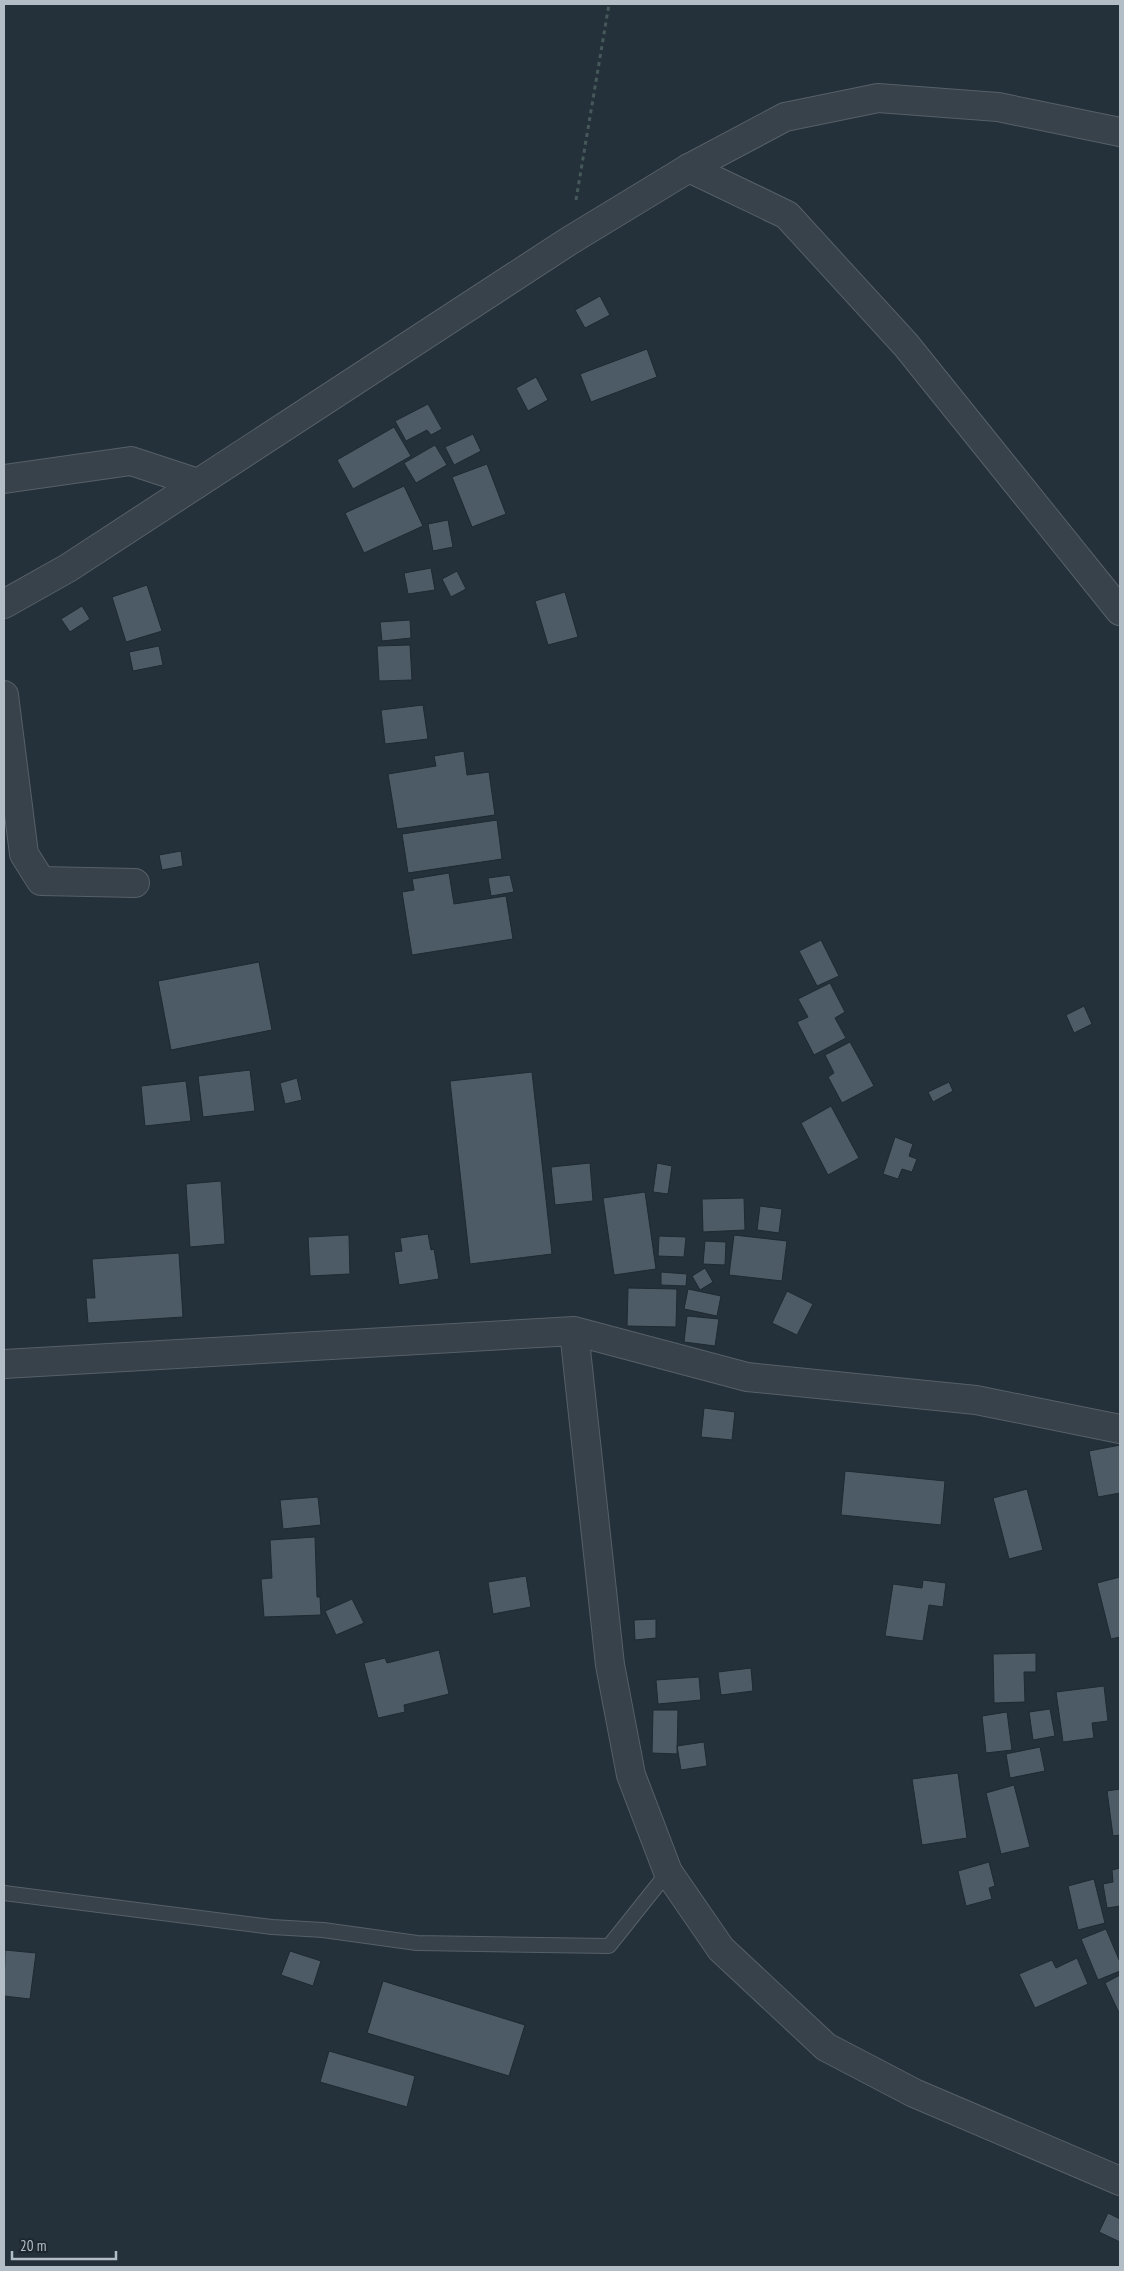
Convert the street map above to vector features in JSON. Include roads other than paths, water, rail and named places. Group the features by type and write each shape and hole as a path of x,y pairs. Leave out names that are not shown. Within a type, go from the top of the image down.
{"street":[{"path":"4,604 68,568 569,240 690,168 785,117 878,98 998,106 1120,132"},
{"path":"690,168 787,215 906,345 1120,611"},
{"path":"4,478 131,461 198,483"},
{"path":"4,695 24,854 41,881 135,883"},
{"path":"574,1331 610,1665 631,1775 668,1872 721,1949 826,2047 914,2093 1120,2181"},
{"path":"4,1364 574,1331 747,1377 976,1400 1120,1429"}],"lane":[{"path":"4,1893 262,1926 323,1930 417,1942 609,1946 668,1872"}]}
